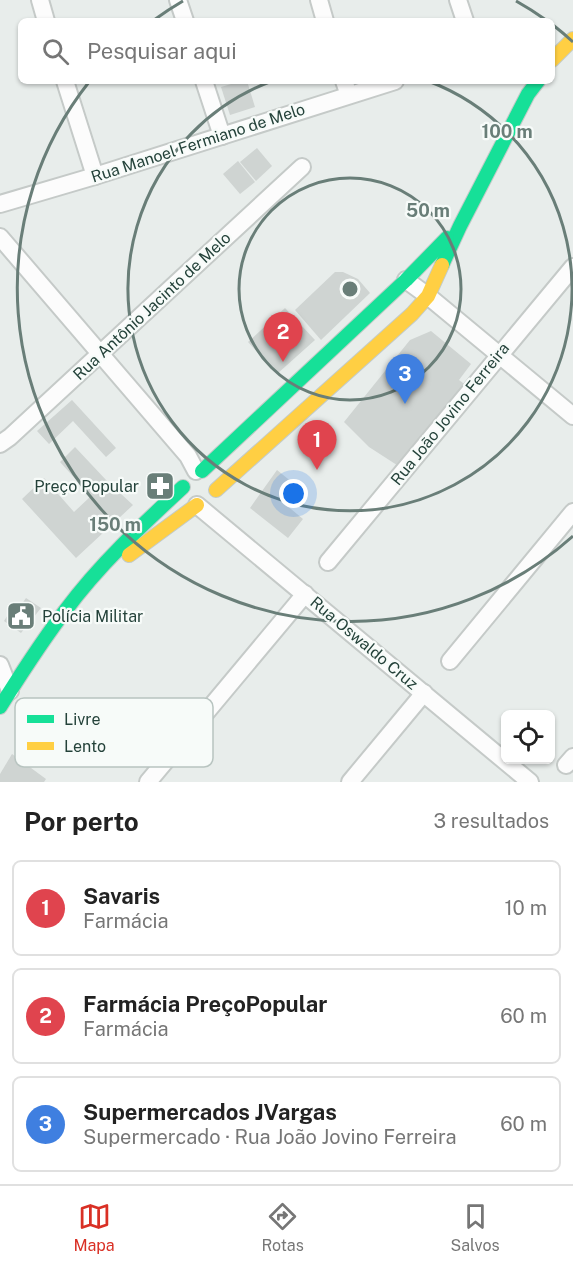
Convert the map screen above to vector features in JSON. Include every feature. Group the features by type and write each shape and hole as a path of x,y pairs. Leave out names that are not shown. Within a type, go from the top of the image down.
{"main road":[{"path":"555,55 564,40"},
{"path":"86,586 197,505 209,502 216,490 412,314 428,296 460,226 528,94 536,84"},
{"path":"0,707 39,646 86,586 123,544 183,487 187,477 199,471 296,382 406,280 460,226"},
{"path":"296,382 314,402"},
{"path":"199,471 211,476 216,490"},
{"path":"183,487 185,497 197,505"}],"street":[{"path":"40,0 45,18"},
{"path":"178,0 184,18"},
{"path":"318,0 324,18"},
{"path":"458,0 464,18"},
{"path":"66,84 95,176"},
{"path":"205,84 222,136"},
{"name":"Rua Manoel Fermiano de Melo","path":"0,204 222,136 347,88 374,84"},
{"name":"Rua Antônio Jacinto de Melo","path":"0,444 302,167"},
{"path":"0,237 199,471"},
{"name":"Rua João Jovino Ferreira","path":"328,562 573,267"},
{"path":"406,280 573,416"},
{"name":"Rua Oswaldo Cruz","path":"197,505 530,782"},
{"path":"450,661 573,512"},
{"path":"213,704 305,594"},
{"path":"0,665 10,691"},
{"path":"350,782 423,693"},
{"path":"148,782 161,767"}],"building":[{"path":"231,84 248,84 255,107 230,115 221,87"},
{"path":"257,148 272,166 256,181 240,162"},
{"path":"238,161 255,182 240,194 223,174"},
{"path":"335,272 343,272 358,279 370,293 321,340 295,310"},
{"path":"285,308 315,340 277,374 248,342"},
{"path":"431,331 471,364 459,380 467,386 400,467 369,447 344,422 410,340"},
{"path":"72,400 116,448 106,457 73,421 49,444 37,431"},
{"path":"75,447 133,505 76,558 22,499 44,478 74,512 91,496 60,462"},
{"path":"277,470 298,487 285,504 303,519 288,538 250,508"},
{"name":"Polícia Militar","path":"26,598 41,608 21,633 4,621 11,610 17,611"},
{"path":"12,754 15,756 15,767 30,767 46,779 44,782 0,782 0,774"}],"traffic: fast":[{"path":"442,265 528,94 536,84"},
{"path":"202,471 406,280 447,238"},
{"path":"0,707 39,646 78,594 121,546 183,487"}],"traffic: slow":[{"path":"555,57 573,39"},
{"path":"216,490 412,314 428,296 442,265"},
{"path":"129,555 197,505"}],"place":[{"name":"Farmácia PreçoPopular","path":"283,362"},
{"name":"Supermercados JVargas","path":"405,404"},
{"name":"Savaris","path":"317,470"},
{"name":"Preço Popular","path":"160,486"},
{"name":"Polícia Militar","path":"21,616"}]}
